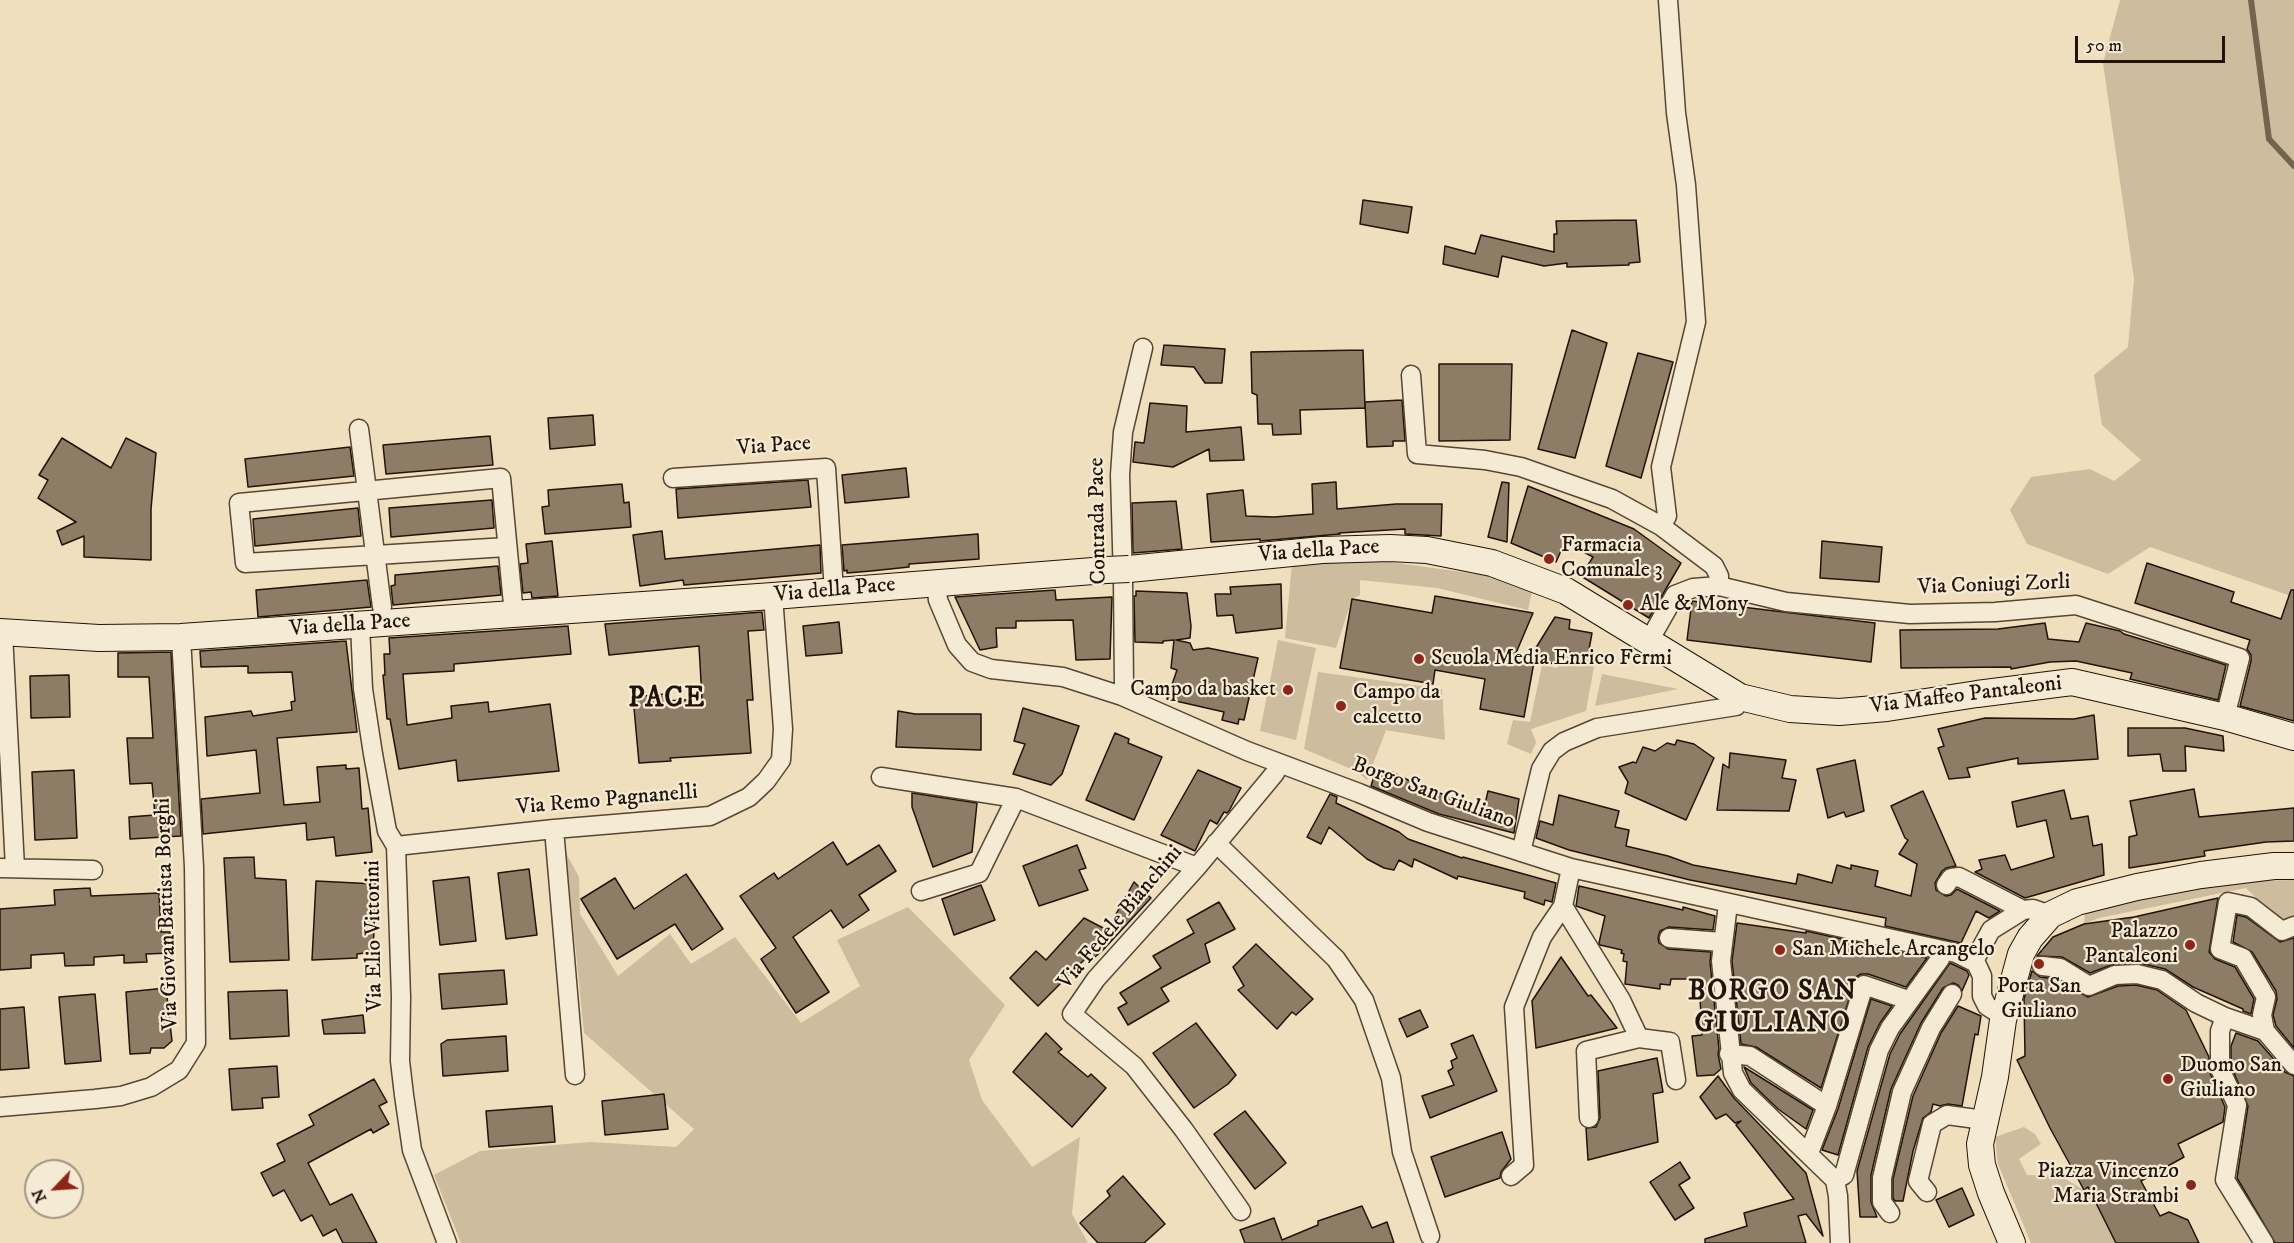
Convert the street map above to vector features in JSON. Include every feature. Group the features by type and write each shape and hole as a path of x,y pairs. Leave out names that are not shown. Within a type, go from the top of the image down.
{"main road":[{"name":"Via della Pace","path":"2,633 99,638 181,637 834,592 1117,570 1322,550 1390,548 1427,550 1492,562 1566,591 1650,641"},
{"name":"Via Maffeo Pantaleoni","path":"1650,641 1683,664 1740,697 1790,709 1839,711 1887,708 2072,682 2225,717 2294,737"},
{"path":"2012,1243 1991,1193 1982,1165 1980,1144 1995,1077 2004,1017 2021,954 2030,938 2050,915 2077,902 2137,887 2201,875 2294,866"}],"street":[{"path":"1661,526 1667,516 1661,467 1696,322 1686,185 1676,113 1668,0"},
{"name":"Contrada Pace","path":"1122,696 1124,688 1124,581 1120,475 1122,432 1143,348"},
{"path":"1411,375 1417,454 1485,460 1521,467 1612,499 1661,526 1714,567 1719,576 1719,586"},
{"path":"359,429 369,491 382,607"},
{"name":"Via Pace","path":"673,478 826,468 834,592"},
{"path":"507,547 245,563 239,503 501,478 514,615"},
{"name":"Borgo San Giuliano","path":"936,583 938,600 957,645 972,662 991,669 1063,677 1122,696 1279,763 1428,822 1571,868 1956,953 1975,962"},
{"name":"Via Coniugi Zorli","path":"1650,641 1675,595 1694,588 1719,586 1786,602 1910,614 1995,612 2076,605 2240,658 2225,717"},
{"name":"Via Remo Pagnanelli","path":"396,846 554,829 710,816 749,797 766,782 781,760 783,729 773,596"},
{"name":"Via Elio Vittorini","path":"360,625 363,689 373,754 387,831 396,846 401,997 400,1061 404,1095 412,1150 447,1243"},
{"path":"2,633 8,868 93,870"},
{"name":"Via Giovan Battista Borghi","path":"0,1107 121,1096 151,1087 179,1070 196,1043 194,867 181,637"},
{"path":"1521,852 1541,769 1552,751 1564,742 1597,728 1736,706 1740,697"},
{"name":"Via Fedele Bianchini","path":"1241,1211 1184,1130 1134,1066 1072,1014 1096,979 1197,867 1275,773 1279,763"},
{"path":"881,777 1017,798 1197,867"},
{"path":"921,891 979,873 1017,798"},
{"path":"554,829 575,1075"},
{"path":"1216,843 1336,959 1364,1000 1391,1078 1402,1152 1430,1236"},
{"path":"1511,1176 1524,1165 1514,1007 1542,937 1563,906 1571,868"},
{"path":"1946,885 1951,878 1959,877 2023,910"},
{"path":"2294,926 2283,931 2251,907 2228,902 2220,949 2243,958 2266,997 2262,1015 2265,1031 2294,1065"},
{"path":"1728,904 1721,961 1733,1073 1742,1090 1835,1180 1840,1243"},
{"path":"1563,906 1621,1000 1639,1038"},
{"path":"2004,1017 1987,1006 1982,996 1982,976 1975,962 1991,930 2023,910 2033,909 2050,915"},
{"path":"1669,938 1722,942"},
{"path":"1835,1180 1844,1175 1879,1050 1890,1028 1908,1000 1940,959 1943,950"},
{"path":"2042,966 2060,968 2089,986 2115,975 2137,974 2162,980 2196,1003 2225,1017 2265,1031"},
{"path":"1809,1154 1827,1106 1864,985 1908,1000"},
{"path":"1890,1214 1882,1202 1882,1178 1902,1092 1931,1028 1952,994"},
{"path":"2225,1017 2220,1031 2220,1069 2237,1105 2225,1180 2264,1243"},
{"path":"1589,1118 1586,1051 1639,1038 1670,1042 1676,1080"},
{"path":"1730,1054 1750,1056 1827,1106"},
{"path":"1927,1192 1918,1181 1932,1124 1947,1115 1986,1111"}],"shaded area":[{"path":"2120,0 2294,0 2294,597 2150,547 2108,574 2027,544 2010,510 2031,477 2090,469 2114,481 2141,460 2102,425 2094,375 2128,347 2134,279 2103,63"},
{"path":"1361,558 1534,582 1528,610 1437,588 1360,580 1360,595 1352,599 1336,648 1285,638 1292,564"},
{"name":"Campo da basket","path":"1278,640 1316,648 1296,740 1260,731"},
{"path":"1561,655 1595,661 1586,711 1531,729 1536,742 1531,754 1507,744 1513,720 1530,722 1542,665 1557,668"},
{"path":"1318,672 1442,689 1445,740 1386,730 1367,780 1356,771 1304,749"},
{"path":"1602,674 1678,689 1595,706"},
{"path":"566,853 579,877 580,914 618,976 670,934 691,964 735,937 801,1023 860,986 837,940 908,907 1005,1005 969,1060 982,1100 1032,1167 1080,1137 1072,1214 1088,1243 461,1243 434,1175 480,1151 591,1142 676,1147 694,1129 584,1033"},
{"path":"2294,880 2294,919 2283,924 2246,888 2099,918 2084,924 2085,913 2163,894 2252,881"},
{"path":"2024,1127 2035,1134 2041,1144 2019,1159 2027,1175 2061,1176 2084,1190 2088,1187 2116,1242 2031,1243 1998,1164 1995,1137"}],"building":[{"path":"1363,200 1412,207 1408,233 1360,224"},
{"path":"1636,220 1640,262 1629,263 1629,265 1567,267 1567,263 1544,266 1502,256 1498,277 1443,264 1445,246 1475,254 1481,235 1554,252 1554,234 1557,234 1556,221"},
{"path":"1572,330 1607,343 1575,458 1538,449"},
{"path":"1164,345 1225,349 1222,383 1205,383 1194,367 1161,365"},
{"path":"1363,350 1365,408 1300,410 1301,434 1273,435 1272,424 1258,424 1257,395 1252,393 1251,352"},
{"path":"1638,353 1673,362 1641,478 1606,466"},
{"path":"1439,364 1512,364 1510,440 1439,441"},
{"path":"1402,400 1405,441 1393,441 1393,446 1367,447 1365,402"},
{"path":"1150,403 1187,406 1186,432 1241,427 1244,460 1210,461 1209,449 1173,467 1133,462 1135,442 1144,443"},
{"path":"593,415 595,445 550,449 548,418"},
{"path":"490,436 493,465 386,474 383,445"},
{"path":"62,438 111,468 126,438 156,453 151,509 151,560 84,557 84,536 62,545 57,531 76,522 38,498 48,480 39,475"},
{"path":"350,447 354,476 248,487 245,459"},
{"path":"906,468 909,497 845,503 842,475"},
{"path":"808,480 811,507 678,518 676,489"},
{"path":"1336,482 1337,509 1396,504 1442,504 1441,536 1405,534 1405,529 1260,541 1260,539 1211,542 1207,494 1243,490 1246,516 1274,517 1313,514 1312,484"},
{"path":"1502,482 1509,483 1507,542 1488,537"},
{"path":"622,484 624,503 629,502 631,527 545,534 542,507 549,506 548,490"},
{"path":"1528,486 1634,529 1681,563 1649,618 1581,576 1593,557 1565,542 1556,562 1511,543"},
{"path":"492,500 494,528 391,537 389,508"},
{"path":"1176,501 1182,549 1133,553 1132,503"},
{"path":"358,508 361,536 255,546 253,519"},
{"path":"662,531 665,559 820,545 821,573 684,585 683,580 640,586 633,535"},
{"path":"978,534 979,559 909,564 909,567 871,571 847,573 847,570 844,571 842,545"},
{"path":"552,541 558,596 532,598 531,592 523,593 520,564 528,563 526,544"},
{"path":"1822,541 1882,547 1879,582 1820,578"},
{"path":"2147,563 2234,592 2231,602 2281,619 2291,590 2294,590 2294,721 2240,706 2251,661 2251,655 2247,649 2250,640 2135,603"},
{"path":"498,566 501,595 393,605 391,586 395,585 395,575"},
{"path":"367,580 371,607 258,617 256,590"},
{"path":"1281,584 1282,628 1236,633 1233,615 1217,616 1215,594 1231,594 1230,587"},
{"path":"1055,590 1056,600 1112,597 1110,659 1076,660 1073,620 1016,621 1016,628 996,628 997,647 980,650 955,597"},
{"path":"1136,591 1187,593 1190,638 1176,640 1190,643 1193,650 1208,648 1258,658 1244,720 1239,719 1238,724 1222,720 1224,712 1167,699 1177,670 1171,668 1174,640 1163,641 1163,643 1135,642 1134,596 1136,596"},
{"path":"1435,596 1533,613 1516,653 1534,662 1524,717 1480,709 1485,679 1435,670 1433,684 1340,668 1352,599 1432,613"},
{"path":"1692,601 1875,623 1871,662 1687,640"},
{"path":"762,612 764,630 748,631 753,700 747,700 751,753 670,758 671,761 639,763 633,697 665,694 665,701 702,699 699,646 609,655 605,624"},
{"path":"1555,617 1570,620 1569,629 1592,633 1588,655 1557,650 1555,664 1529,659"},
{"path":"839,622 842,653 806,656 803,626"},
{"path":"2045,623 2048,639 2079,642 2086,623 2120,631 2226,665 2218,700 2130,679 2132,673 2076,661 2050,662 2011,669 2011,667 1901,668 1900,630 1998,629"},
{"path":"568,626 571,654 454,664 454,671 403,674 407,725 452,718 451,706 488,702 489,712 550,704 559,771 458,781 456,760 399,769 390,719 387,719 383,675 385,675 384,654 390,654 389,638"},
{"path":"346,641 357,732 277,738 284,805 320,802 317,767 346,765 346,769 359,768 362,809 368,808 372,852 336,856 334,837 307,840 306,823 203,834 201,799 260,793 256,750 207,756 205,717 251,711 253,716 292,710 291,702 295,701 292,672 248,673 248,666 201,667 200,651"},
{"path":"171,652 181,836 130,839 129,817 155,815 152,783 130,784 127,738 153,738 149,677 118,677 118,653"},
{"path":"69,675 70,717 31,718 30,676"},
{"path":"1023,708 1079,726 1062,774 1051,785 1013,774 1025,744 1014,741"},
{"path":"898,711 915,714 981,714 981,750 896,747"},
{"path":"2094,715 2098,759 2018,764 2018,758 1967,768 1970,777 1949,779 1938,748 1944,746 1938,729 1985,718 2074,719"},
{"path":"2128,728 2185,728 2223,736 2224,751 2185,746 2186,771 2163,771 2160,754 2128,756"},
{"path":"1115,733 1129,739 1128,743 1162,757 1134,820 1086,800"},
{"path":"1677,740 1694,744 1714,758 1686,820 1625,793 1628,782 1619,767 1636,763 1643,747 1655,751 1667,743 1675,745"},
{"path":"1730,753 1786,760 1782,778 1796,780 1789,811 1717,810 1723,764 1729,768"},
{"path":"1855,760 1864,811 1846,817 1844,812 1828,818 1817,769"},
{"path":"74,770 77,838 35,840 32,772"},
{"path":"1198,770 1241,788 1229,811 1224,812 1217,824 1210,820 1195,851 1161,835"},
{"path":"1376,770 1392,772 1420,786 1484,809 1488,791 1519,799 1514,833 1439,814 1371,786"},
{"path":"2194,789 2199,817 2294,808 2294,841 2266,842 2204,851 2205,856 2129,868 2129,837 2137,835 2130,801"},
{"path":"2064,790 2071,819 2088,816 2093,846 2102,844 2104,875 2025,898 1975,872 1982,869 1979,860 2005,855 2011,870 2054,857 2046,820 2017,827 2012,802"},
{"path":"1923,791 1956,866 1942,871 1935,883 1936,890 1946,896 1951,895 1957,889 2000,911 1989,918 1976,911 1961,943 1885,926 1886,918 1690,880 1569,850 1536,838 1540,821 1553,825 1559,795 1619,811 1615,827 1629,830 1626,846 1668,856 1693,865 1796,884 1798,874 1832,883 1837,865 1851,869 1851,865 1878,871 1875,886 1911,896 1917,864 1899,854 1908,840 1891,806"},
{"path":"912,793 977,803 972,852 933,867 912,807"},
{"path":"1330,794 1337,797 1336,803 1399,832 1408,839 1462,858 1556,883 1552,902 1545,900 1544,905 1524,898 1525,892 1458,876 1457,879 1414,859 1412,867 1399,860 1394,870 1384,868 1367,859 1329,827 1321,844 1307,837"},
{"path":"833,842 847,865 879,845 896,871 859,895 869,910 843,928 831,910 793,937 829,992 796,1013 761,959 776,948 740,896 774,873 778,879"},
{"path":"1077,845 1086,868 1079,870 1088,890 1039,906 1023,866"},
{"path":"254,857 255,878 286,880 289,960 230,962 224,858"},
{"path":"529,869 537,935 506,939 498,873"},
{"path":"686,874 723,929 692,950 675,924 617,959 581,899 615,878 634,909"},
{"path":"469,877 476,941 440,945 433,881"},
{"path":"316,881 376,884 373,952 357,954 357,958 312,960"},
{"path":"1134,882 1151,898 1103,950 1089,962 1085,959 1038,1006 1010,978 1036,951 1046,960 1084,918 1107,930"},
{"path":"981,885 995,920 954,935 942,899"},
{"path":"1579,886 1683,910 1683,907 1715,916 1713,930 1669,927 1660,931 1658,938 1659,943 1668,949 1711,952 1710,962 1721,1069 1714,1075 1697,1076 1692,1036 1702,1035 1699,979 1671,979 1670,985 1660,984 1660,989 1625,984 1627,962 1623,961 1624,954 1621,953 1622,950 1600,945 1605,916 1576,906"},
{"path":"90,888 91,896 159,893 161,932 170,932 171,953 146,954 147,962 124,963 124,955 94,957 94,965 65,966 64,953 31,955 31,968 0,970 0,909 55,905 54,890"},
{"path":"2218,898 2209,952 2215,959 2235,967 2254,999 2251,1014 2193,987 2165,969 2139,963 2114,964 2090,973 2062,957 2037,956 2053,937 2084,924 2134,917"},
{"path":"1219,902 1235,929 1205,944 1210,962 1161,988 1169,1001 1128,1025 1118,1008 1127,1003 1120,993 1161,968 1153,956 1194,933 1187,920"},
{"path":"2237,915 2246,917 2280,942 2294,938 2294,1048 2276,1026 2273,1015 2277,999 2276,991 2252,952 2233,942"},
{"path":"1737,923 1806,933 1806,931 1927,958 1906,987 1868,974 1856,977 1821,1088 1756,1047 1741,1044 1732,961"},
{"path":"1256,944 1313,999 1296,1015 1292,1012 1277,1029 1238,990 1244,986 1233,967"},
{"path":"1561,957 1588,996 1591,995 1617,1028 1536,1048 1532,1001"},
{"path":"1950,963 1967,971 1969,975 1962,991 1958,985 1953,983 1943,988 1921,1023 1891,1089 1871,1175 1871,1202 1877,1217 1860,1217 1857,1171 1890,1054 1900,1034"},
{"path":"504,970 507,1004 442,1009 439,974"},
{"path":"2032,971 2040,977 2056,979 2088,997 2118,986 2136,985 2157,990 2186,1010 2209,1057 2210,1073 2225,1107 2223,1122 2178,1144 2184,1157 2141,1181 2160,1216 2169,1212 2188,1220 2199,1243 2116,1243 2088,1187 2084,1190 2050,1128 2017,1060 2025,1056 2024,999"},
{"path":"166,988 172,1041 164,1048 151,1048 150,1053 130,1054 126,992"},
{"path":"287,990 289,1036 230,1039 228,992"},
{"path":"95,994 101,1061 65,1064 59,997"},
{"path":"1871,999 1892,1006 1868,1047 1838,1155 1822,1150 1838,1109"},
{"path":"1958,1006 1981,1016 1978,1035 1975,1034 1962,1106 1933,1104 1931,1112 1923,1118 1913,1151 1903,1201 1895,1201 1893,1179 1913,1096 1941,1033"},
{"path":"24,1007 29,1068 0,1070 0,1009"},
{"path":"1420,1010 1428,1027 1407,1037 1399,1019"},
{"path":"363,1015 365,1033 324,1034 322,1020"},
{"path":"1196,1023 1236,1075 1228,1084 1194,1108 1153,1053"},
{"path":"1046,1033 1062,1049 1058,1052 1088,1077 1091,1074 1106,1088 1072,1127 1013,1072"},
{"path":"2236,1033 2258,1041 2285,1072 2294,1076 2294,1243 2275,1243 2237,1178 2248,1106 2231,1066 2231,1046"},
{"path":"1473,1035 1497,1091 1430,1118 1422,1096 1454,1085 1448,1071 1453,1068 1451,1061 1457,1058 1451,1044"},
{"path":"506,1036 508,1071 443,1076 441,1044 447,1040"},
{"path":"1657,1058 1663,1092 1653,1094 1658,1142 1588,1160 1586,1128 1596,1127 1600,1118 1598,1071"},
{"path":"277,1066 279,1097 262,1098 263,1108 232,1110 229,1069"},
{"path":"1744,1067 1813,1110 1806,1129 1778,1109 1751,1083"},
{"path":"1718,1076 1734,1098 1806,1173 1823,1236 1806,1214 1798,1216 1806,1243 1705,1243 1705,1239 1747,1226 1744,1213 1794,1199 1736,1125 1741,1121 1735,1123 1726,1114 1716,1119 1700,1097"},
{"path":"374,1079 387,1102 379,1106 389,1124 373,1133 371,1129 308,1163 330,1205 352,1194 377,1243 343,1243 336,1229 323,1236 312,1215 301,1221 284,1190 273,1196 261,1173 285,1161 277,1144 314,1125 309,1115"},
{"path":"664,1094 668,1129 605,1135 602,1101"},
{"path":"552,1106 555,1142 489,1147 486,1111"},
{"path":"1245,1111 1286,1163 1255,1189 1214,1134"},
{"path":"1502,1132 1511,1159 1501,1172 1500,1178 1445,1197 1431,1157"},
{"path":"1680,1162 1690,1178 1679,1185 1694,1208 1675,1220 1650,1182"},
{"path":"1123,1176 1165,1224 1144,1243 1098,1243 1080,1223 1110,1196 1107,1191"},
{"path":"1962,1188 1974,1215 1949,1227 1936,1200"},
{"path":"1362,1206 1372,1228 1387,1222 1394,1243 1245,1243 1240,1230 1274,1218 1282,1240 1318,1225 1318,1221"}],"waterway":[{"path":"2251,0 2269,139 2294,166"}],"place":[{"name":"Farmacia Comunale 3","path":"1549,559"},
{"name":"Ale & Mony","path":"1628,605"},
{"name":"Scuola Media Enrico Fermi","path":"1419,659"},
{"name":"Campo da basket","path":"1288,690"},
{"name":"Campo da calcetto","path":"1341,706"},
{"name":"Palazzo Pantaleoni","path":"2190,945"},
{"name":"San Michele Arcangelo","path":"1780,950"},
{"name":"Porta San Giuliano","path":"2039,964"},
{"name":"Duomo San Giuliano","path":"2168,1079"},
{"name":"Piazza Vincenzo Maria Strambi","path":"2191,1185"}],"district":[{"name":"PACE","path":"667,700"},
{"name":"BORGO SAN GIULIANO","path":"1773,1009"}]}
